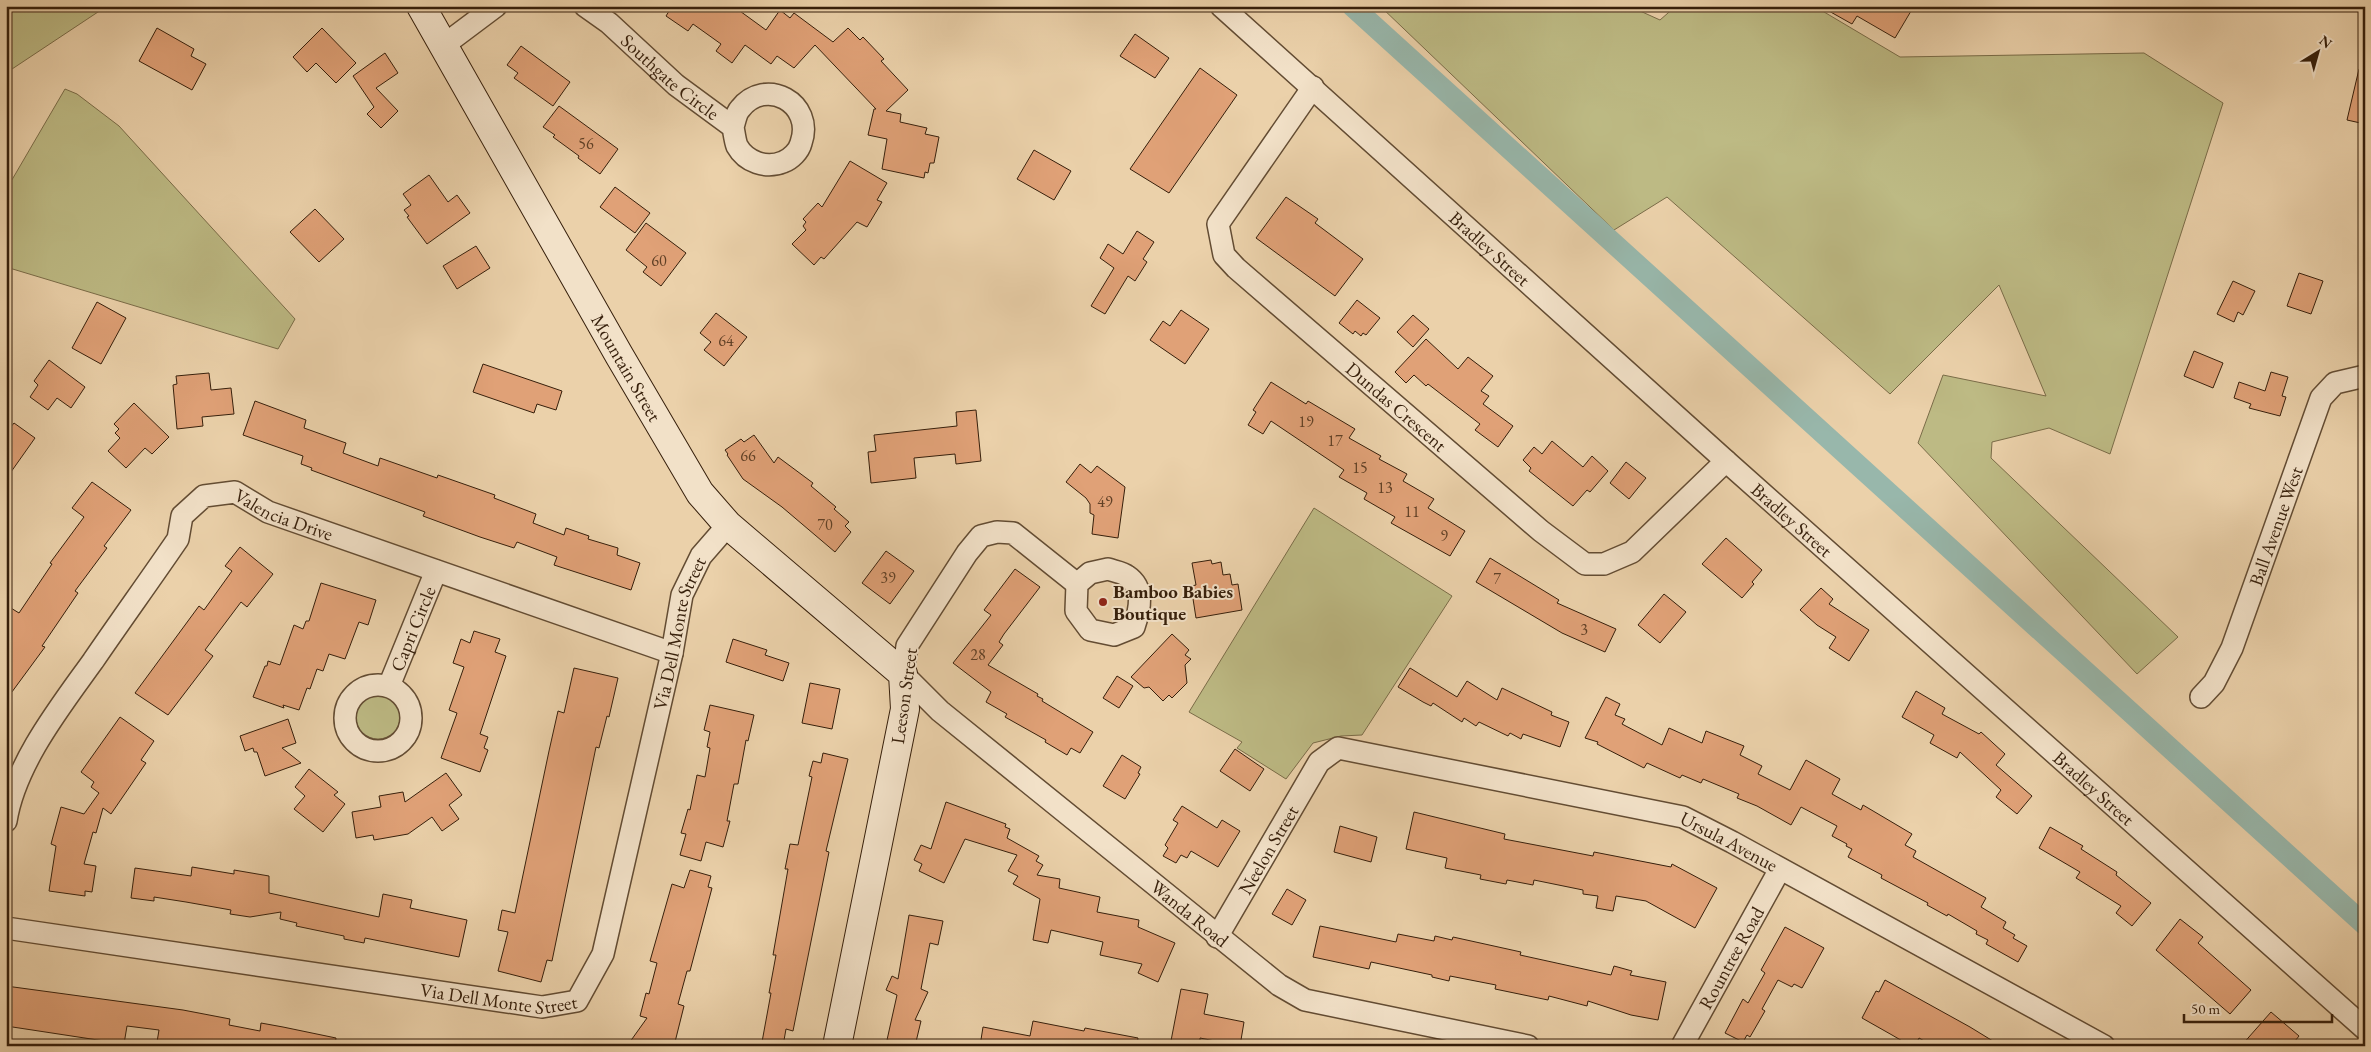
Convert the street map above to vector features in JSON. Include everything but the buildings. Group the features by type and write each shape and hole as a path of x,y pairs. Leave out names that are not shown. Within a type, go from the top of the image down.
{"street":[{"name":"Mountain Street","path":"421,6 673,449 700,493 728,525 903,674"},
{"path":"444,45 496,6"},
{"name":"Southgate Circle","path":"585,6 609,23 676,85 733,127"},
{"name":"Bradley Street","path":"1221,6 1726,461 2365,1029"},
{"name":"Dundas Crescent","path":"1313,87 1218,224 1224,255 1236,268 1542,531 1584,564 1604,564 1632,552 1726,461"},
{"name":"Ball Avenue West","path":"2201,697 2214,682 2232,648 2321,398 2335,383 2365,376"},
{"name":"Valencia Drive","path":"6,821 8,806 28,760 62,705 178,539 182,516 204,496 236,492 268,512 672,653"},
{"name":"Via Dell Monte Street","path":"6,928 542,1007 577,1001 603,954 672,653 682,595 701,556 728,525"},
{"name":"Leeson Street","path":"837,1046 905,709 903,674 907,646 967,553 981,536 997,532 1013,533 1077,584"},
{"name":"Capri Circle","path":"389,686 436,571"},
{"name":"Wanda Road","path":"903,674 940,712 1217,937 1279,985 1305,1000 1528,1046"},
{"name":"Ursula Avenue","path":"1319,762 1338,748 1683,817 1780,868 2104,1046"},
{"name":"Neelon Street","path":"1217,937 1319,762"},
{"name":"Rountree Road","path":"1682,1046 1780,868"}],"shaded area":[{"path":"6,6 107,6 6,73"},
{"path":"1380,6 1629,6 1660,20 1676,6 1814,6 1900,57 2144,53 2223,103 2110,454 2049,428 1992,442 1991,458 2178,637 2137,674 1918,443 1943,375 2046,396 1999,285 1890,394 1667,197 1614,230"},
{"path":"65,89 77,94 119,126 295,319 278,349 6,267 6,190"},
{"path":"1314,508 1452,596 1362,735 1341,736 1313,743 1286,779 1237,748 1242,742 1189,712"},
{"path":"374,695 382,695 394,701 400,717 394,733 382,739 374,739 362,733 356,721 356,713 362,701"}],"waterway":[{"path":"1352,6 2365,925"}],"place":[{"name":"Bamboo Babies Boutique","path":"1103,602"}]}
